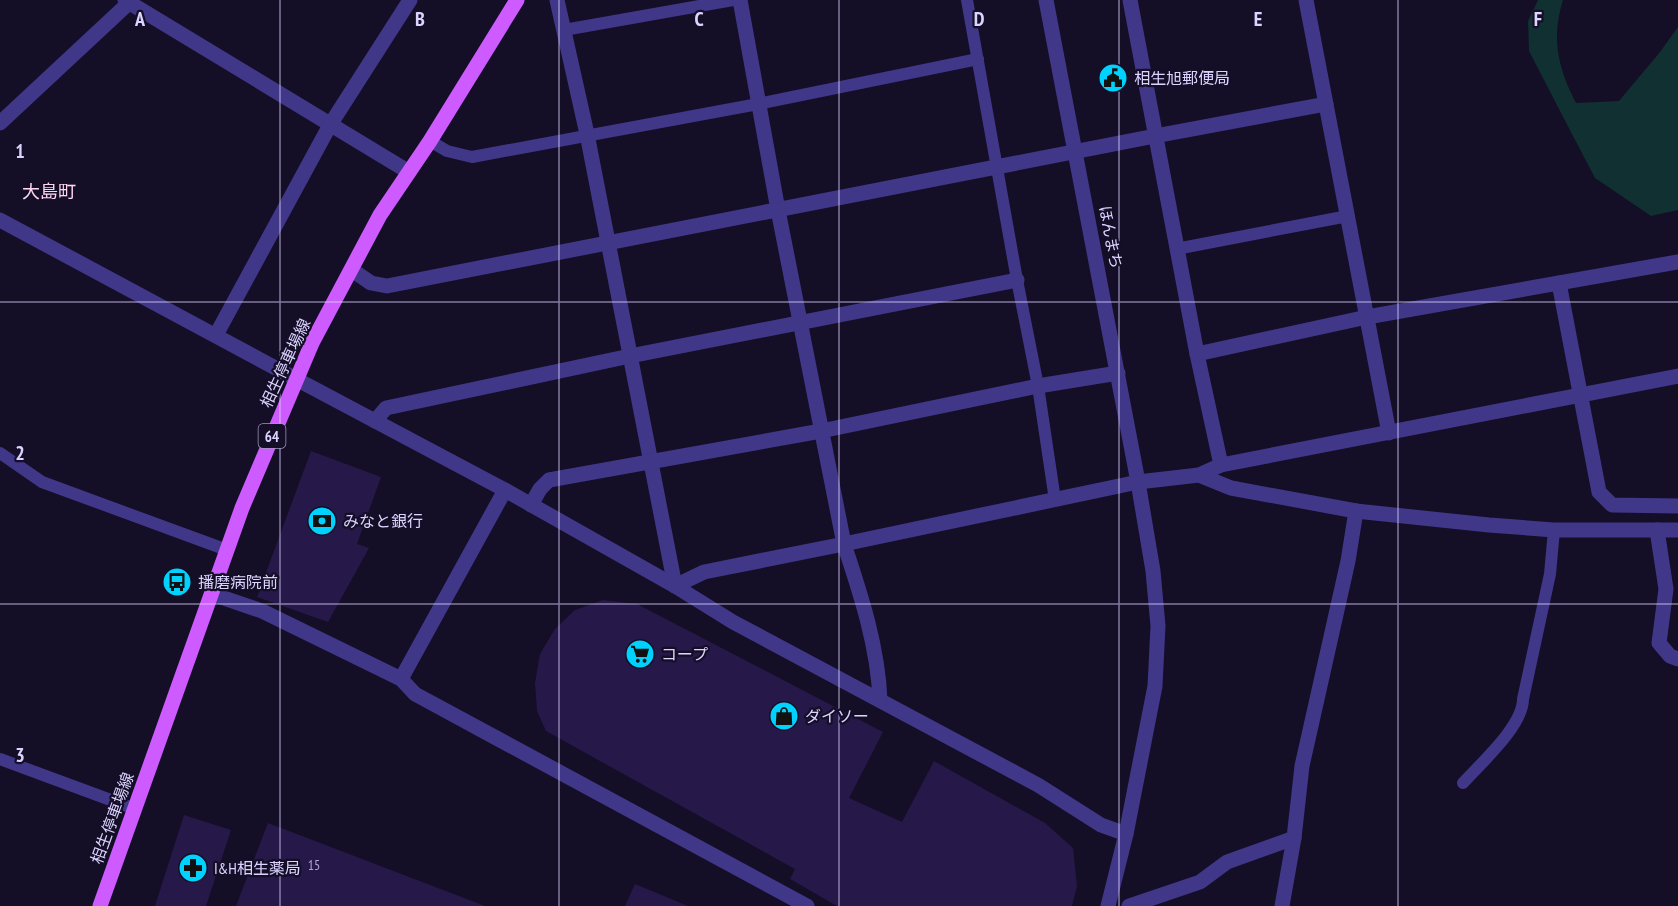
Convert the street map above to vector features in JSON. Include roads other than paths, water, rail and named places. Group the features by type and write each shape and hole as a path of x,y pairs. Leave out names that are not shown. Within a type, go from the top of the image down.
{"main road":[{"name":"相生停車場線","path":"100,906 226,550 312,343 380,215 430,141 517,0"}],"street":[{"path":"216,334 330,125 410,0"},
{"path":"557,0 587,134 675,586"},
{"path":"740,0 821,431 844,544 862,595 879,678 880,700"},
{"name":"ほんまち","path":"1046,0 1119,373 1153,571 1158,626 1155,686 1126,834 1108,906"},
{"path":"1130,0 1176,249 1221,465"},
{"path":"1306,0 1389,433"},
{"path":"0,123 128,1 409,172"},
{"path":"352,270 371,283 387,286 1155,136 1326,105"},
{"path":"0,220 505,490 734,622 1038,785 1101,825 1126,834"},
{"path":"1197,354 1367,317 1678,262"},
{"path":"375,421 386,408 630,356 1017,280"},
{"path":"1559,283 1599,492 1612,505 1678,506"},
{"path":"531,505 540,489 549,480 821,431 1038,386 1119,373"},
{"path":"675,586 704,572 1138,482 1199,475 1221,465 1678,376"},
{"path":"1199,475 1230,488 1356,511 1554,530 1678,530"},
{"path":"401,679 505,490"},
{"path":"1282,906 1294,838 1302,766 1348,561 1356,511"},
{"path":"1657,530 1666,589 1659,643 1670,656 1678,659"},
{"path":"212,594 262,611 401,679 415,694 807,906"},
{"path":"1129,906 1200,882 1227,862 1294,838"}],"lane":[{"path":"564,30 733,0"},
{"path":"967,0 1038,386 1055,500"},
{"path":"430,141 447,151 472,157 758,104 978,59"},
{"path":"1176,249 1348,216"},
{"path":"0,453 42,482 226,550"},
{"path":"1463,783 1508,733 1523,708 1550,574 1554,530"},
{"path":"0,759 135,809"}],"place":[{"name":"相生旭郵便局","path":"1113,78"},
{"name":"みなと銀行","path":"322,521"},
{"name":"播磨病院前","path":"177,582"},
{"name":"コープ","path":"640,654"},
{"name":"ダイソー","path":"784,716"},
{"name":"I&H相生薬局","path":"193,868"}],"district":[{"name":"大島町","path":"49,191"}]}
